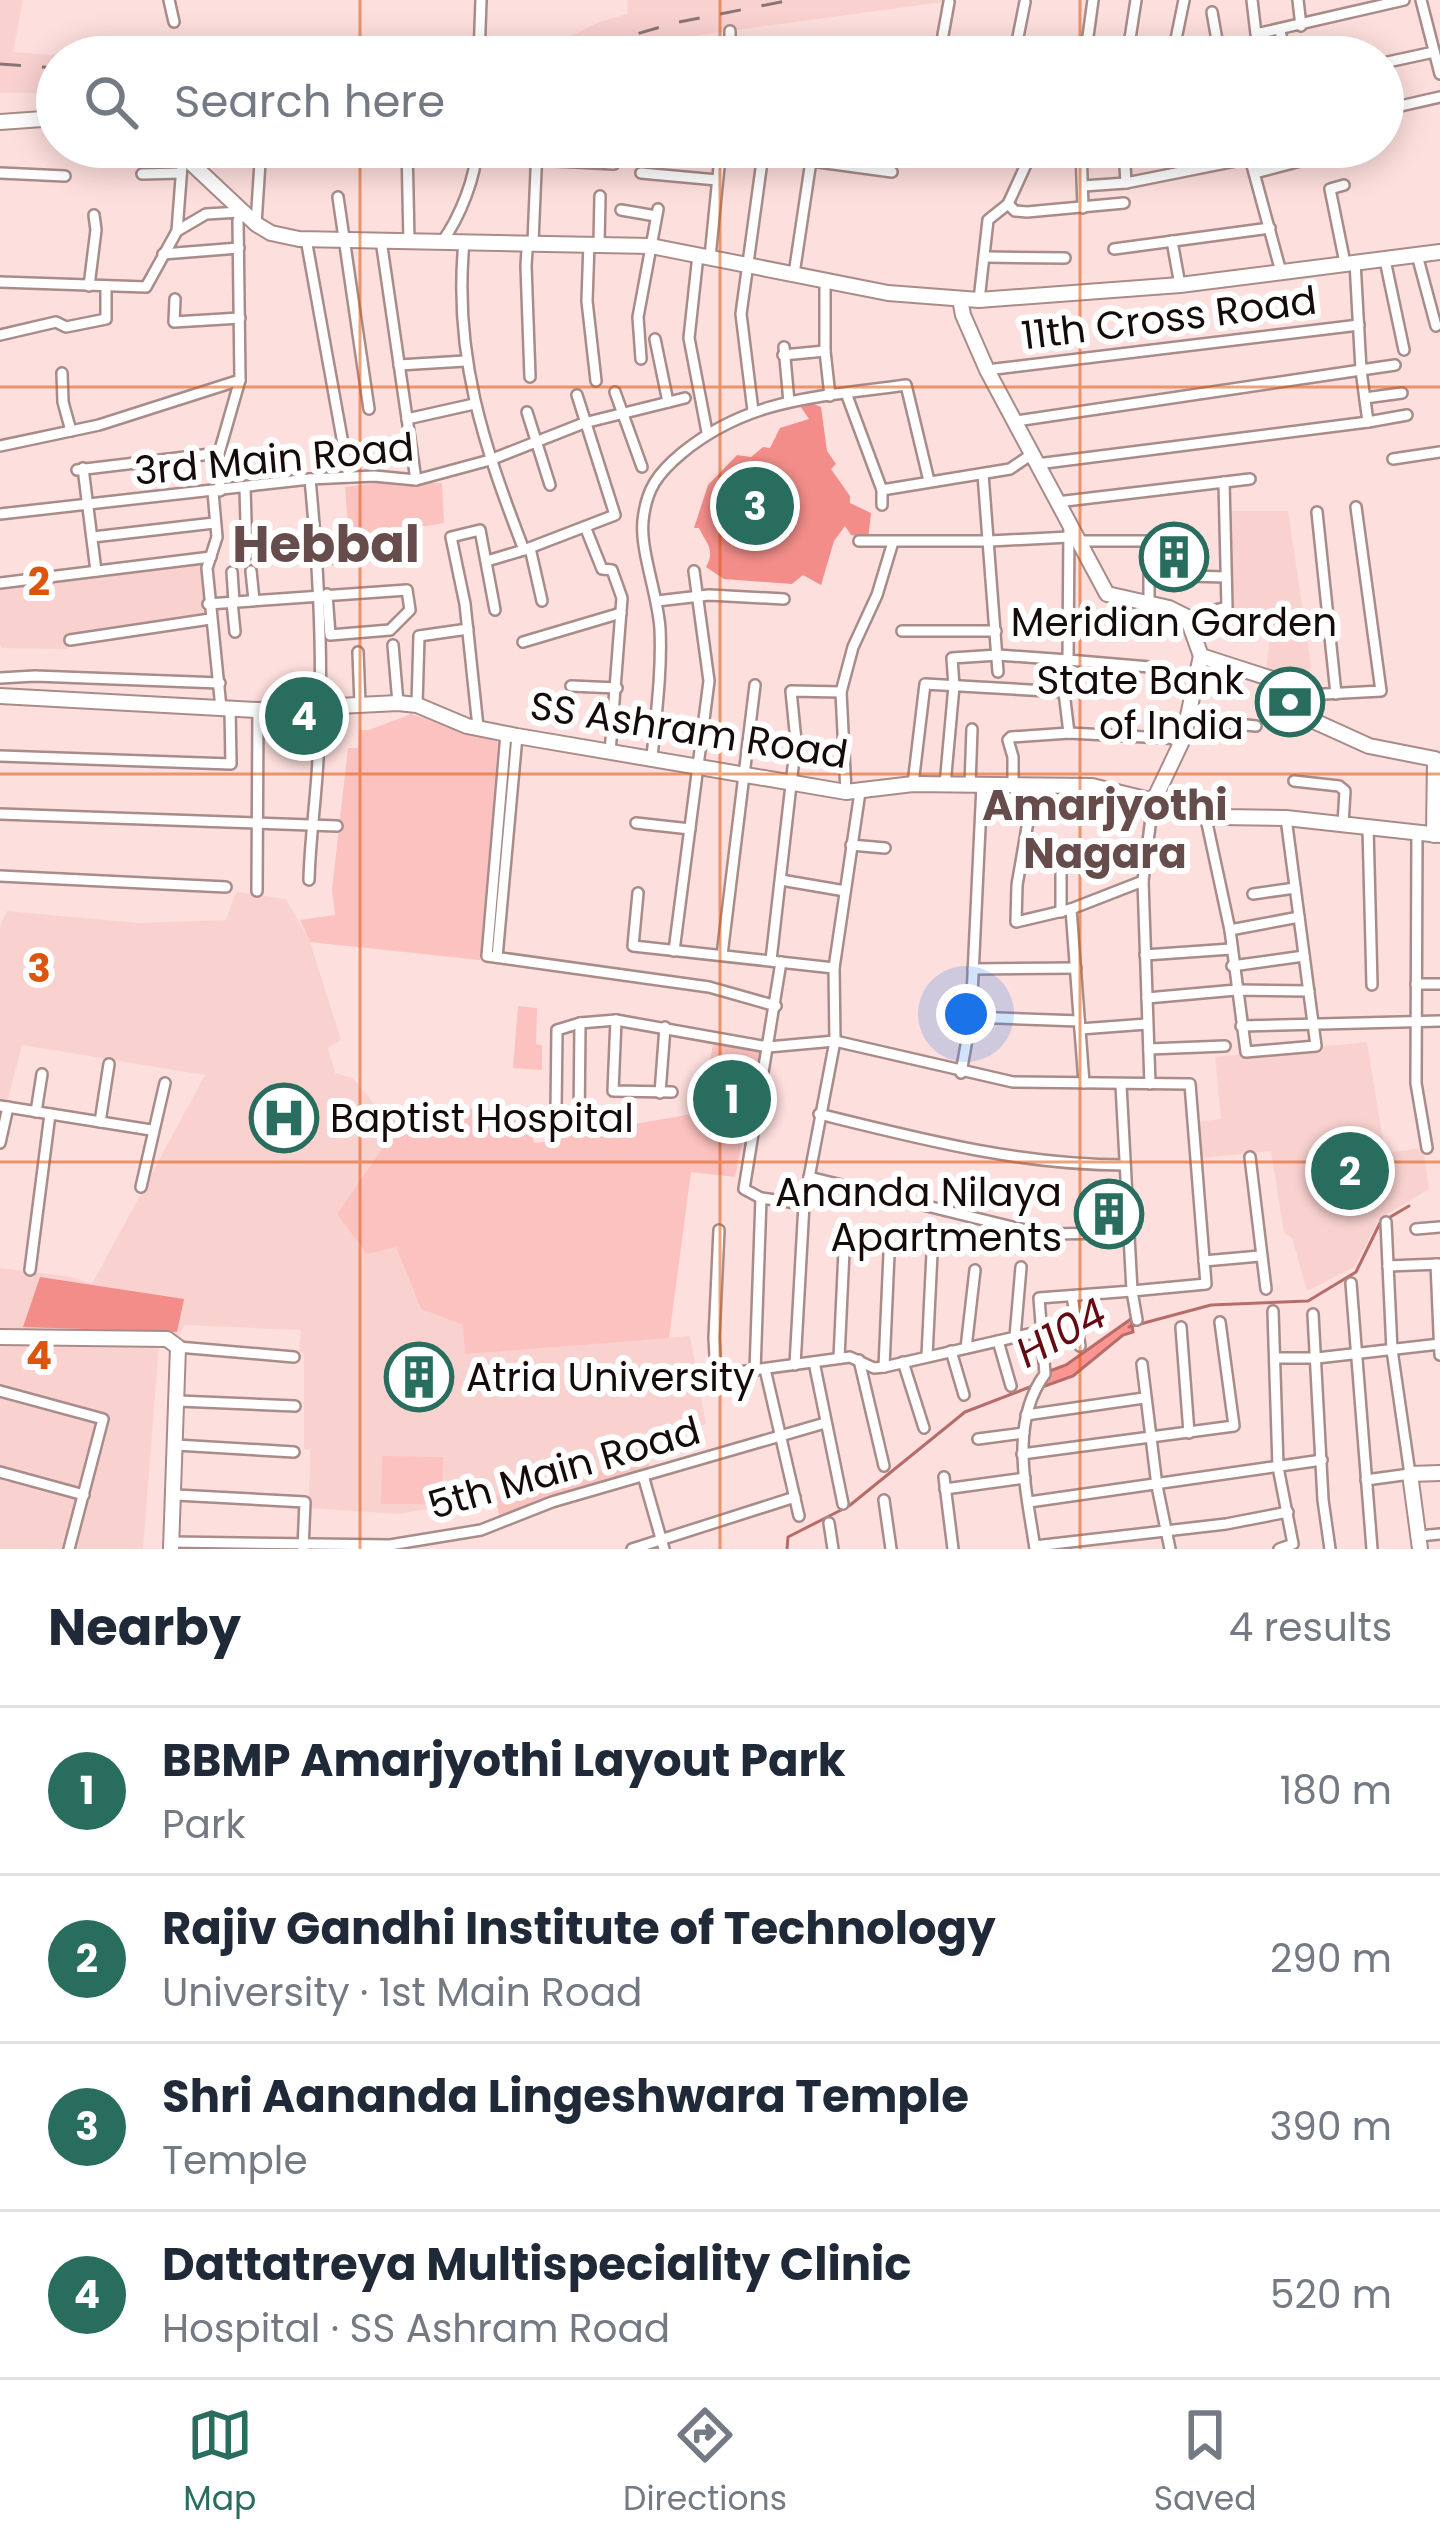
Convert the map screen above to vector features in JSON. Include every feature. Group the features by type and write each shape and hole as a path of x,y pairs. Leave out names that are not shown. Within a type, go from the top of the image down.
{"street":[{"path":"169,0 174,22"},
{"path":"480,36 481,0"},
{"path":"1088,36 1093,0"},
{"path":"1130,36 1136,0"},
{"path":"1175,36 1184,0"},
{"path":"1252,0 1256,34 1301,26 1354,6 1404,0"},
{"path":"1298,0 1301,26"},
{"path":"1421,0 1440,74"},
{"path":"943,36 949,2"},
{"path":"1018,36 1024,2"},
{"path":"1212,12 1216,36"},
{"path":"1425,15 1440,12"},
{"path":"730,31 730,36"},
{"path":"1280,31 1281,36"},
{"path":"1404,58 1434,52"},
{"path":"1404,105 1440,97"},
{"path":"0,122 36,119"},
{"path":"0,282 146,287 177,231 181,168"},
{"path":"198,168 256,224 272,233 306,239 651,246 888,293 960,299 1180,285 1440,252"},
{"path":"256,224 260,168"},
{"path":"407,168 409,241"},
{"path":"442,242 452,227 471,168"},
{"path":"530,377 526,266 533,242 536,168"},
{"path":"707,433 689,338 718,168"},
{"path":"753,411 741,314 761,168"},
{"path":"794,274 810,168"},
{"path":"863,168 892,172"},
{"path":"979,300 988,220 1008,204 1024,168"},
{"path":"1082,168 1083,208"},
{"path":"1125,168 1126,183"},
{"path":"1083,186 1126,183 1188,168"},
{"path":"1254,168 1281,272"},
{"path":"1255,173 1274,168"},
{"path":"0,173 65,176"},
{"path":"142,174 182,173"},
{"path":"641,173 717,180"},
{"path":"1345,185 1330,189 1350,263 1368,422"},
{"path":"596,382 587,302 600,196"},
{"path":"338,197 369,410"},
{"path":"1008,204 1015,211 1027,212 1124,202"},
{"path":"621,210 657,212 638,317 641,359"},
{"path":"177,231 206,214 241,212"},
{"path":"0,755 231,764 215,670 207,568 217,537 219,453 240,380 241,212"},
{"path":"89,286 94,215"},
{"path":"1114,249 1270,228"},
{"path":"306,239 349,478"},
{"path":"381,240 416,480"},
{"path":"1172,241 1180,285"},
{"path":"464,242 460,281 465,361 474,404 542,601"},
{"path":"163,254 238,248"},
{"path":"1417,255 1436,326"},
{"path":"985,257 1065,258"},
{"path":"1385,260 1404,350"},
{"path":"825,280 830,395"},
{"path":"0,335 56,322 66,327 106,320 106,286"},
{"path":"175,299 174,322 240,318"},
{"path":"960,299 987,370 1107,594 1186,616 1227,607 1224,482"},
{"name":"11th Cross Road","path":"987,370 1359,325"},
{"path":"655,339 668,402"},
{"path":"789,402 784,351 825,351"},
{"path":"399,365 465,361"},
{"path":"1016,421 1396,365"},
{"path":"62,374 71,431"},
{"path":"0,446 71,431 240,380"},
{"path":"652,757 659,688 657,601 643,523 650,487 663,469 707,433 753,411 906,385 929,482"},
{"path":"615,392 642,466"},
{"path":"846,393 882,490 882,505"},
{"path":"1365,398 1402,393"},
{"path":"487,561 586,529 615,513 577,395"},
{"name":"3rd Main Road","path":"0,514 310,479 416,480 490,460 584,424 685,398"},
{"path":"407,419 474,404"},
{"path":"527,412 550,485"},
{"path":"882,490 1010,470 1035,459 1408,415"},
{"path":"1393,458 1440,452"},
{"path":"97,572 80,469 219,453"},
{"path":"983,473 998,672"},
{"path":"208,604 322,594 407,590 410,610 390,630 330,635 322,594 317,559 310,479"},
{"path":"1058,502 1250,479"},
{"path":"245,488 247,555"},
{"path":"1306,695 1381,692 1356,508"},
{"path":"1317,512 1336,694"},
{"path":"93,537 214,523"},
{"path":"586,529 602,569 612,570 622,598 610,753"},
{"path":"478,728 468,628 451,538 480,530 495,610"},
{"path":"1069,733 1064,692 1072,534"},
{"path":"859,541 990,541 1072,534 1149,541 1149,603"},
{"path":"795,1365 804,1204 835,1041 835,968 851,845 853,792 842,692 853,647 877,595 893,542"},
{"path":"317,559 397,553"},
{"path":"0,583 211,557"},
{"path":"674,951 709,681 694,571"},
{"path":"232,572 236,632"},
{"path":"251,572 254,600"},
{"path":"1187,576 1226,577"},
{"path":"309,880 318,763 322,594"},
{"path":"657,601 784,599"},
{"path":"523,642 621,613"},
{"path":"1150,1084 1143,881 1153,802 1184,740 1201,656 1186,616"},
{"path":"70,640 210,619"},
{"path":"416,705 418,636 468,628"},
{"path":"902,631 996,631"},
{"path":"393,645 398,704"},
{"path":"358,652 359,704"},
{"path":"945,785 952,658 998,655 1161,668"},
{"path":"1201,656 1300,688 1316,722 1369,746 1438,759 1437,835"},
{"path":"0,678 220,683"},
{"path":"913,784 925,684 1064,692"},
{"path":"722,956 755,685"},
{"path":"572,686 617,688"},
{"path":"804,1204 760,1198 744,1189 744,1180 776,1006 781,880 796,741 791,692 842,692"},
{"name":"SS Ashram Road","path":"0,696 259,710 416,705 511,735 853,792 913,784 1092,786 1205,814 1437,835"},
{"path":"257,891 259,710"},
{"path":"1188,719 1256,726"},
{"path":"961,1073 974,969 972,729"},
{"path":"1012,786 1009,738 1069,733 1184,740"},
{"path":"511,735 492,957 709,987 776,1006"},
{"path":"1294,781 1340,786 1345,791 1343,824"},
{"path":"1034,788 1017,885 1016,922 1066,910 1143,881"},
{"path":"0,814 337,826"},
{"path":"1205,814 1225,923 1230,929 1246,1052 1316,1046 1286,818"},
{"path":"636,823 690,830"},
{"path":"1368,827 1372,985"},
{"path":"1417,832 1416,1083 1427,1148"},
{"path":"851,845 885,848"},
{"path":"1061,867 1076,968 1084,1083"},
{"path":"0,876 226,887"},
{"path":"781,880 845,891"},
{"path":"1253,894 1295,888"},
{"path":"638,892 633,946 835,968"},
{"path":"1230,929 1299,917"},
{"path":"1145,956 1231,949"},
{"path":"1232,966 1304,956"},
{"path":"974,969 1076,968"},
{"path":"1416,984 1440,984"},
{"path":"1147,998 1236,989 1309,991"},
{"path":"970,1017 1080,1025 1148,1024"},
{"path":"616,1020 613,1091 666,1093 665,1028"},
{"path":"556,1110 557,1030 616,1020 768,1047 835,1041 1013,1082 1190,1084 1206,1284 1040,1298 1047,1357 1026,1415 1022,1454 1035,1547 1288,1512"},
{"path":"1241,1026 1440,1021"},
{"path":"579,1125 580,1023"},
{"path":"1148,1049 1225,1046"},
{"path":"100,1122 109,1064"},
{"path":"36,1112 42,1075"},
{"path":"141,1187 165,1083"},
{"path":"1121,1085 1137,1320"},
{"path":"0,1143 4,1106 151,1130"},
{"path":"30,1270 50,1114"},
{"path":"819,1114 1008,1156 1065,1165 1124,1165"},
{"path":"1250,1157 1266,1289"},
{"path":"808,1177 1041,1234 1128,1233"},
{"path":"760,1198 760,1370 800,1516"},
{"path":"1386,1222 1392,1350 1419,1542 1440,1534"},
{"path":"1416,1229 1440,1227"},
{"path":"719,1230 715,1371 720,1376 839,1358 884,1367 1042,1331"},
{"path":"839,1358 844,1251"},
{"path":"927,1356 932,1253"},
{"path":"884,1367 889,1254"},
{"path":"1204,1261 1260,1256"},
{"path":"1277,1358 1439,1348 1438,1264 1388,1267"},
{"path":"1016,1337 1021,1267"},
{"path":"966,1348 975,1270"},
{"path":"1351,1283 1372,1549"},
{"path":"1072,1296 1080,1346"},
{"path":"1273,1311 1278,1467 1293,1544 1279,1549"},
{"path":"1313,1314 1330,1549"},
{"path":"1022,1454 1234,1426 1220,1322"},
{"path":"1181,1327 1189,1432"},
{"path":"0,1337 167,1339 178,1347 295,1357"},
{"path":"998,1341 1011,1386"},
{"path":"172,1545 178,1347"},
{"path":"951,1351 964,1395"},
{"path":"859,1360 884,1466"},
{"path":"814,1362 843,1504"},
{"path":"903,1362 924,1428"},
{"path":"1142,1364 1156,1486 1170,1549"},
{"path":"0,1390 103,1419 69,1549"},
{"path":"1026,1415 1144,1398"},
{"path":"178,1400 295,1406"},
{"name":"5th Main Road","path":"172,1545 390,1547 482,1530 552,1502 825,1423"},
{"path":"978,1439 1024,1433"},
{"path":"176,1445 293,1452"},
{"path":"1029,1502 1322,1460"},
{"path":"0,1472 84,1495"},
{"path":"1366,1480 1440,1473"},
{"path":"953,1549 945,1483 1025,1478"},
{"path":"644,1479 663,1545"},
{"path":"176,1495 305,1502 303,1545"},
{"path":"632,1549 663,1545 795,1497"},
{"path":"884,1500 891,1549"},
{"path":"829,1523 833,1549"}],"shaded area":[{"path":"0,0 23,0 13,52 36,54 36,93 0,93"},
{"path":"628,0 957,0 692,36 572,36 627,14"},
{"path":"798,403 821,407 827,451 836,464 831,469 850,503 871,513 868,539 851,535 845,526 834,541 821,585 803,575 792,584 724,579 706,567 709,547 699,528 694,528 708,485 737,455 751,457 763,447 770,448 780,428 809,419"},
{"path":"442,483 444,523 349,539 345,487"},
{"path":"1230,511 1288,511 1311,665 1306,683 1266,671 1272,618 1229,617"},
{"path":"201,562 205,615 66,639 67,649 2,648 0,644 0,586"},
{"path":"411,714 498,742 480,960 310,942 300,920 335,915 332,889 348,748 358,748 359,730"},
{"path":"236,892 286,899 310,942 341,1040 328,1048 335,1073 353,1078 395,1130 337,1214 396,1247 421,1309 463,1325 466,1353 690,1336 706,1424 619,1453 618,1467 495,1496 400,1514 309,1508 310,1450 304,1449 301,1330 185,1325 179,1335 0,1330 0,1268 92,1284 205,1075 22,1045 0,1129 0,926 7,911 138,923 226,920"},
{"path":"518,1006 537,1008 536,1044 542,1045 542,1070 513,1068"},
{"path":"714,1040 762,1050 735,1177 691,1172 669,1338 465,1354 463,1325 421,1309 396,1247 367,1254 337,1214 395,1130 376,1107 527,1110 534,1143 561,1140 566,1130 605,1129 716,1110 704,1089"},
{"path":"1367,1042 1385,1153 1423,1148 1429,1189 1379,1219 1354,1267 1307,1291 1292,1238 1284,1233 1271,1151 1201,1158 1197,1122 1221,1119 1215,1057"},
{"path":"40,1277 184,1299 177,1332 23,1327"},
{"path":"1131,1319 1133,1332 1073,1376 1037,1389 1047,1372 1066,1365"},
{"path":"0,1343 159,1345 143,1549 0,1549"},
{"path":"643,1445 650,1469 550,1497 500,1518 495,1496 618,1467 618,1453"},
{"path":"382,1456 443,1457 442,1504 381,1504"}],"waterway":[{"name":"H104","path":"1129,1327 1211,1305 1308,1301 1356,1272 1380,1223 1409,1206"},
{"name":"H104","path":"787,1549 788,1537 849,1506 965,1412 1035,1385"}],"railway":[{"path":"630,36 791,0"},
{"path":"0,64 36,67"}],"place":[{"name":"Shri Aananda Lingeshwara Temple","path":"755,506"},
{"name":"Meridian Garden","path":"1174,557"},
{"name":"State Bank of India","path":"1290,702"},
{"name":"Dattatreya Multispeciality Clinic","path":"304,716"},
{"name":"BBMP Amarjyothi Layout Park","path":"732,1099"},
{"name":"Baptist Hospital","path":"284,1118"},
{"name":"Rajiv Gandhi Institute of Technology","path":"1350,1171"},
{"name":"Ananda Nilaya Apartments","path":"1109,1214"},
{"name":"Atria University","path":"419,1377"}],"district":[{"name":"Hebbal","path":"326,544"},
{"name":"Amarjyothi Nagara","path":"1105,829"}]}
